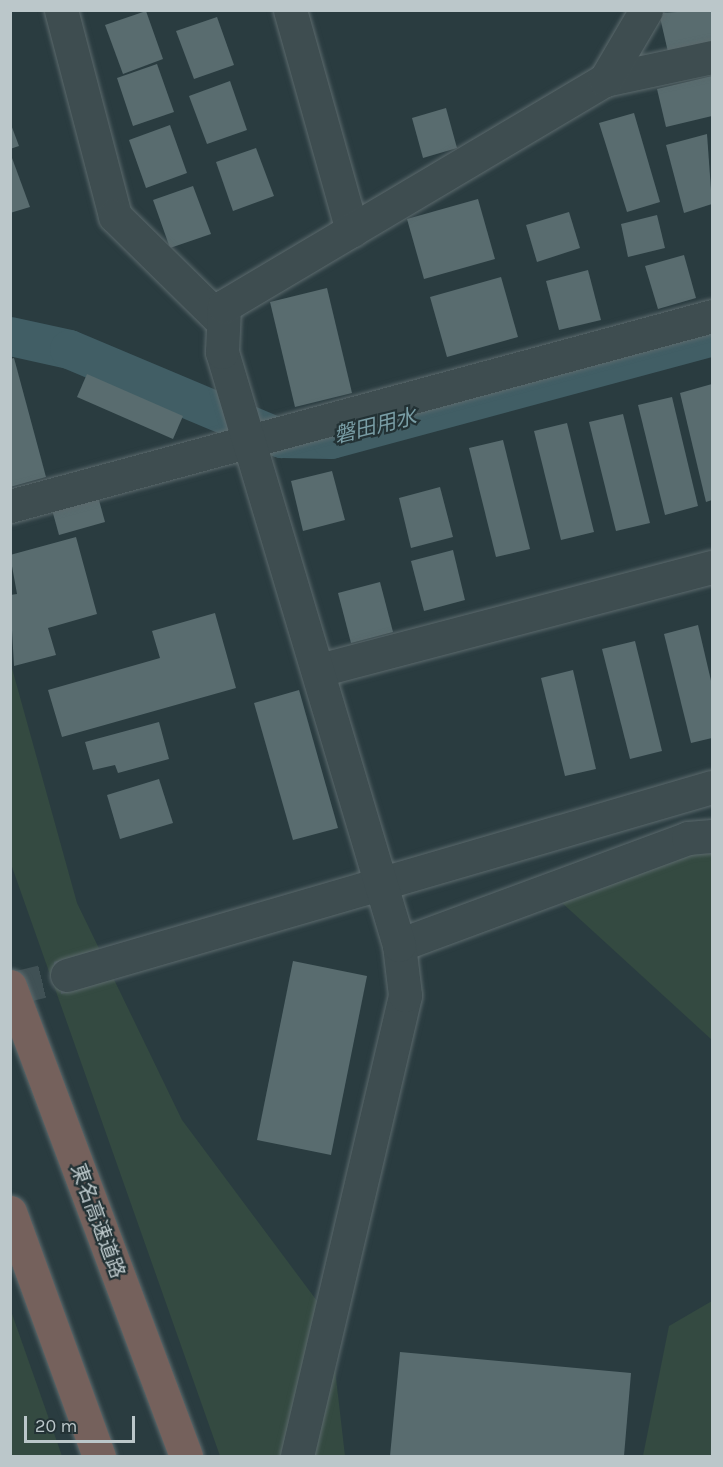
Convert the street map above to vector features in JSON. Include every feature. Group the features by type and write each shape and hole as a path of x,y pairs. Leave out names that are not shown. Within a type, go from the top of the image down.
{"highway":[{"name":"東名高速道路","path":"10,986 186,1456"},
{"path":"10,1212 99,1456"}],"street":[{"path":"61,10 115,216 223,321"},
{"path":"290,10 352,230"},
{"path":"605,80 646,10"},
{"path":"297,1456 405,994 399,945 252,442 222,352 224,306 605,80 712,57"},
{"path":"10,506 712,316"},
{"path":"319,670 712,567"},
{"path":"67,975 712,787"},
{"path":"399,945 688,838 712,836"}],"green space":[{"path":"10,661 77,903 182,1120 329,1317 345,1456 220,1456 11,864"},
{"path":"655,850 712,854 712,1040 548,890"},
{"path":"712,1301 712,1456 643,1456 669,1326"},
{"path":"11,1311 62,1456 11,1455"}],"building":[{"path":"712,10 712,42 668,52 659,13"},
{"path":"146,11 163,59 123,74 105,25"},
{"path":"217,17 234,65 194,79 176,31"},
{"path":"157,64 174,112 133,126 117,78"},
{"path":"712,76 712,116 666,127 657,89"},
{"path":"230,81 247,130 207,144 189,96"},
{"path":"446,108 457,148 423,158 412,118"},
{"path":"634,113 660,202 627,212 599,123"},
{"path":"10,122 19,146 10,149"},
{"path":"170,125 187,173 146,188 129,140"},
{"path":"707,134 712,204 684,213 666,145"},
{"path":"256,148 274,196 233,211 216,162"},
{"path":"12,158 30,207 10,213 10,159"},
{"path":"193,186 211,234 170,248 153,200"},
{"path":"478,199 495,259 424,279 407,219"},
{"path":"569,212 580,248 537,262 526,225"},
{"path":"657,215 665,248 628,257 621,224"},
{"path":"684,255 696,298 658,309 645,266"},
{"path":"588,270 601,320 559,330 546,281"},
{"path":"501,277 518,337 447,357 430,297"},
{"path":"327,288 352,393 295,407 270,302"},
{"path":"14,358 46,477 10,487 10,359"},
{"path":"87,374 183,416 173,439 77,397"},
{"path":"712,384 712,500 706,502 680,393"},
{"path":"672,397 698,506 665,515 638,405"},
{"path":"623,414 650,523 616,531 589,422"},
{"path":"567,423 594,532 561,540 534,431"},
{"path":"503,440 530,549 496,557 469,448"},
{"path":"332,471 345,520 303,531 291,481"},
{"path":"440,487 453,537 411,548 399,498"},
{"path":"97,493 105,522 59,535 51,506"},
{"path":"76,537 97,614 48,628 56,655 14,666 10,595 17,594 10,555"},
{"path":"453,550 465,600 424,611 411,561"},
{"path":"380,582 393,632 351,643 338,593"},
{"path":"215,613 236,688 62,737 48,690 160,658 152,631"},
{"path":"698,625 712,685 712,738 691,743 664,634"},
{"path":"635,641 662,751 630,759 602,649"},
{"path":"573,670 596,769 565,776 541,678"},
{"path":"299,690 338,828 293,840 254,703"},
{"path":"159,722 169,759 118,773 115,765 93,770 85,742"},
{"path":"159,779 173,823 120,839 107,795"},
{"path":"293,961 367,976 331,1155 257,1140"},
{"path":"400,1352 631,1373 624,1456 390,1456"}],"waterway":[{"name":"磐田用水","path":"10,336 69,349 281,438 331,439 712,336"}],"tunnel":[{"path":"10,989 67,975"}]}
